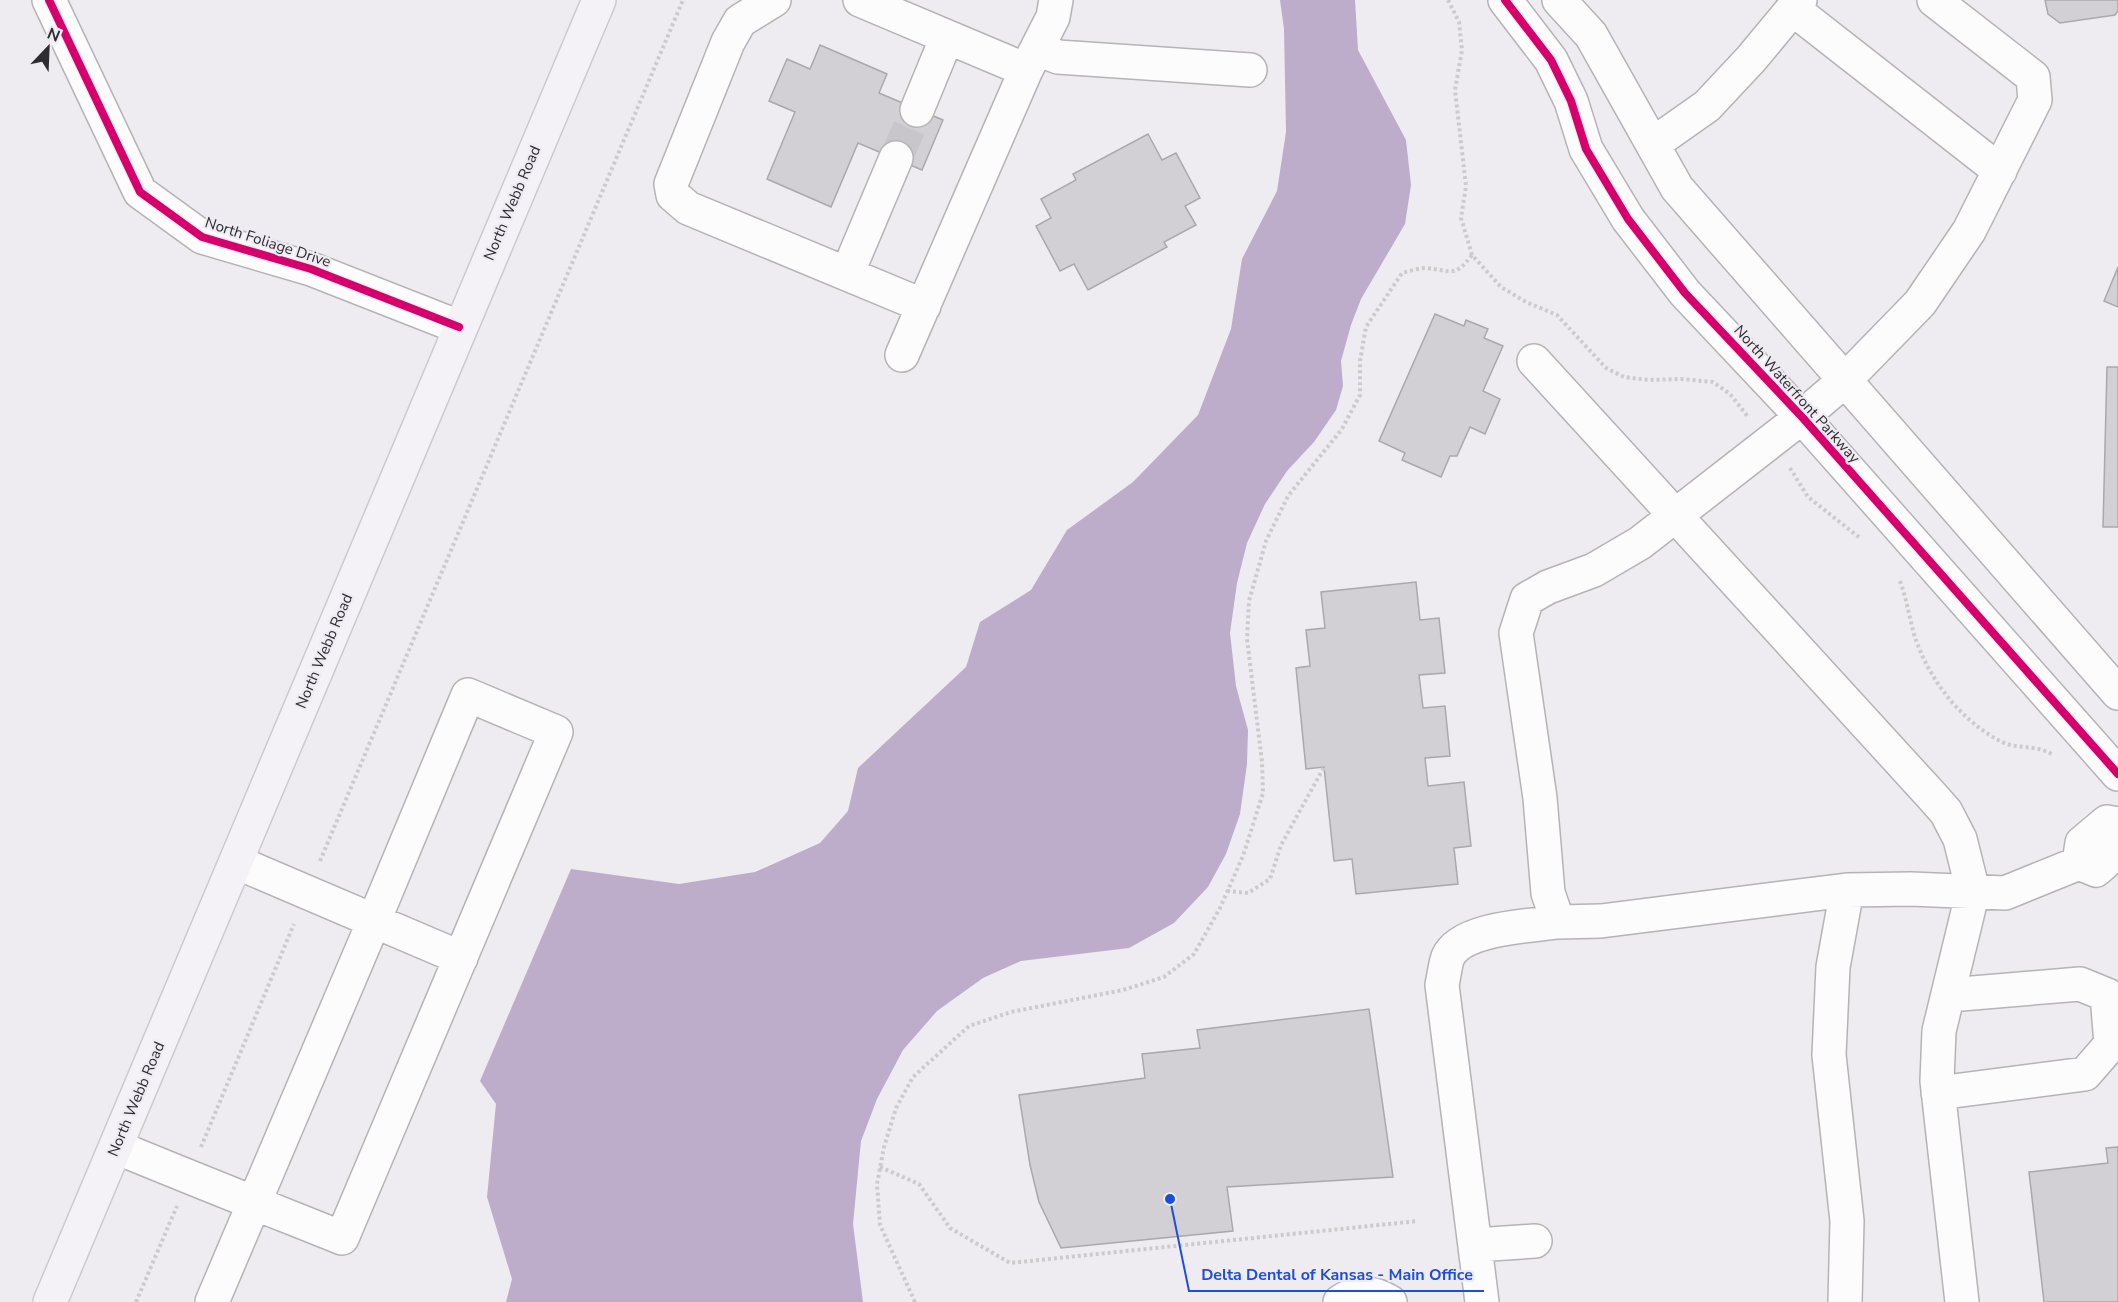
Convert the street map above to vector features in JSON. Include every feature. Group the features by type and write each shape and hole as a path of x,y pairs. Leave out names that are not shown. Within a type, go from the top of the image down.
{"main road":[{"name":"North Webb Road","path":"50,1302 598,0"}],"street":[{"name":"North Foliage Drive","path":"49,0 140,192 202,237 311,269 459,327"},
{"path":"774,0 740,21 728,42 671,184 673,195 688,208 924,306"},
{"path":"860,0 947,37 1031,59 1058,57 1250,70"},
{"path":"902,355 1031,59 1053,17 1056,0"},
{"name":"North Waterfront Parkway","path":"1504,0 1551,60 1571,101 1586,149 1628,219 1685,292 1802,417 2118,774"},
{"path":"1559,0 1591,35 1677,188 2118,693"},
{"path":"1558,922 1548,893 1540,798 1516,633 1527,599 1548,587 1594,570 1640,543 1802,417 1844,381 1920,303 1969,231 2035,100 2033,77 1934,0"},
{"path":"1653,144 1707,106 1796,4 2000,171"},
{"path":"916,110 947,37"},
{"path":"847,274 896,158"},
{"path":"1534,361 1946,812 1960,839 1973,891 1939,1031 1938,1093 1962,1302"},
{"path":"116,1147 189,1177 255,1203 342,1238 556,732 468,695 375,922 255,1203 212,1302"},
{"path":"2079,863 2082,843 2106,822 2118,824"},
{"path":"1482,1302 1442,985 1448,956 1466,939 1503,929 1558,922 1601,921 1847,890 2005,893 2079,863 2096,870 2118,851"},
{"path":"236,862 460,958"},
{"path":"1845,1302 1847,1221 1829,1055 1833,967 1847,890"},
{"path":"1938,1093 2085,1074 2111,1044 2107,995 2080,984 1949,995"},
{"path":"1475,1245 1535,1241"},
{"path":"1340,1302 1356,1294 1369,1293 1390,1302"}],"path":[{"path":"136,1302 683,0"},
{"path":"915,1302 880,1225 877,1184 896,1108 913,1077 969,1026 1011,1011 1123,990 1164,977 1194,954 1243,856 1263,793 1262,762 1247,639 1249,601 1266,542 1288,496 1342,429 1360,396 1360,362 1366,327 1402,273 1425,268 1445,273 1462,268 1472,255"},
{"path":"1227,891 1248,893 1270,879 1281,845 1324,767"},
{"path":"880,1167 919,1184 950,1227 1010,1263 1418,1221"}],"shaded area":[{"path":"1280,0 1355,0 1358,50 1406,140 1411,185 1405,224 1361,299 1351,325 1341,361 1343,386 1336,410 1314,442 1287,471 1265,504 1247,543 1237,583 1230,633 1236,686 1248,730 1247,764 1240,814 1226,854 1208,887 1174,923 1129,948 1021,961 983,978 937,1011 903,1050 877,1099 861,1141 853,1224 863,1302 506,1302 512,1279 487,1197 496,1104 480,1081 571,869 679,884 755,872 820,843 848,811 858,768 966,667 980,622 1031,590 1067,530 1133,482 1198,415 1231,329 1242,259 1277,191 1286,132 1284,29"}],"building":[{"path":"2045,0 2118,0 2118,11 2115,15 2060,23 2048,14"},
{"path":"820,45 887,74 879,93 943,120 922,170 858,143 831,207 767,179 795,112 769,101 787,59 810,69"},
{"path":"1148,134 1162,160 1176,153 1200,198 1185,206 1196,225 1164,242 1167,247 1088,290 1074,264 1060,271 1036,226 1051,218 1041,199 1076,180 1073,174"},
{"path":"2118,267 2118,307 2104,301"},
{"path":"1435,314 1464,326 1466,320 1488,329 1484,338 1503,346 1483,391 1500,399 1485,434 1470,427 1457,456 1450,456 1441,477 1402,460 1405,453 1379,441"},
{"path":"2107,367 2118,367 2118,527 2103,527"},
{"path":"1416,582 1420,620 1439,618 1445,673 1419,675 1423,708 1445,706 1450,756 1425,758 1428,786 1464,782 1471,846 1454,848 1458,884 1356,894 1352,859 1334,861 1324,767 1306,769 1296,668 1310,666 1306,630 1325,628 1321,592"},
{"path":"1369,1009 1393,1177 1227,1187 1233,1231 1061,1248 1039,1202 1030,1165 1019,1095 1145,1078 1142,1054 1200,1048 1197,1030"},
{"path":"2118,1147 2118,1302 2044,1302 2029,1172 2108,1163 2106,1148"}],"tunnel":[{"path":"896,158 917,110"}],"cycle path":[{"path":"49,0 140,192 202,237 311,269 459,327"},
{"path":"1505,0 1551,60 1571,101 1586,149 1628,219 1685,293 1802,417 2118,774"}],"place":[{"name":"Delta Dental of Kansas - Main Office","path":"1170,1199"}]}
